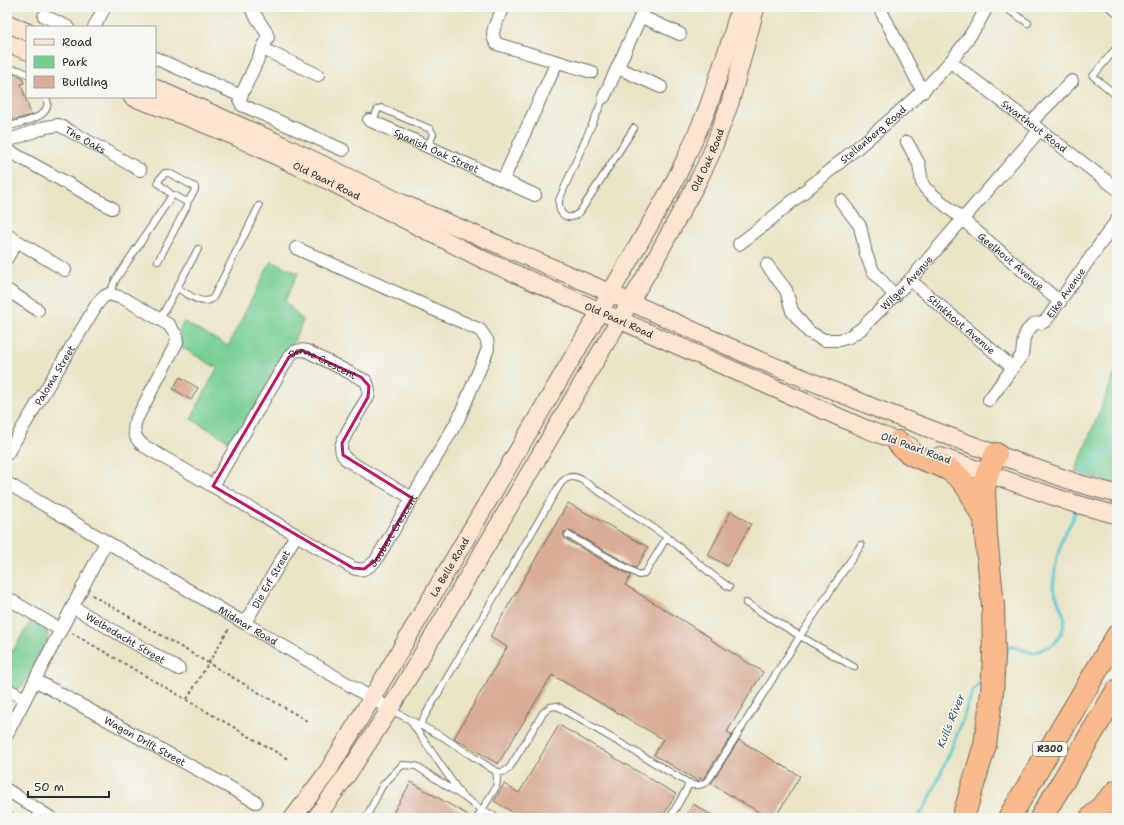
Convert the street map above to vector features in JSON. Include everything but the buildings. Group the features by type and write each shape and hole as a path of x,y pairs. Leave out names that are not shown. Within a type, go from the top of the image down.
{"highway":[{"path":"898,442 912,454 945,468 958,477 968,489 979,510 984,516"},
{"path":"963,818 986,746 992,693 994,654 993,606 984,516 984,490 987,474 996,454"},
{"name":"R300","path":"1009,818 1117,636"},
{"name":"R300","path":"1041,818 1117,691"},
{"path":"1091,818 1117,791"}],"main road":[{"name":"Old Oak Road","path":"600,311 671,188 694,139 722,66 740,7"},
{"name":"Old Oak Road","path":"620,320 687,201 711,154 726,114 756,7"},
{"path":"7,23 26,32"},
{"path":"7,43 26,52"},
{"name":"Old Paarl Road","path":"156,88 274,141 402,203 611,293 759,360 880,410 996,454 1117,494"},
{"name":"Old Paarl Road","path":"135,98 236,137 329,181 482,259 866,429 898,442 1036,491 1117,515"},
{"name":"La Belle Road","path":"292,818 328,770 372,698 600,311"},
{"name":"La Belle Road","path":"316,818 349,772 390,709 620,320"},
{"path":"372,698 383,696 389,692 408,660 435,632"},
{"path":"328,770 338,764 345,757 372,718 390,709"}],"street":[{"path":"95,26 105,7"},
{"path":"250,7 268,35 241,96 240,101 242,105 343,150"},
{"path":"504,7 493,32 493,38 497,44 592,72"},
{"path":"878,7 923,92"},
{"name":"Stellenberg Road","path":"739,244 923,92 951,62 976,27 987,7"},
{"path":"604,97 642,12 680,34"},
{"path":"44,16 66,26"},
{"path":"263,49 318,75"},
{"path":"156,58 241,96"},
{"path":"503,180 557,62"},
{"name":"Swarthout Road","path":"951,62 1117,189"},
{"path":"618,68 661,87"},
{"name":"Wilger Avenue","path":"768,265 786,290 790,308 809,332 824,340 840,340 849,337 861,329 910,280 962,219 1072,81"},
{"name":"Spanish Oak Street","path":"371,121 535,195"},
{"name":"The Oaks","path":"7,141 46,127 59,125 140,170"},
{"name":"Geelhout Avenue","path":"908,142 919,164 922,183 925,188 1060,302"},
{"path":"7,150 112,208"},
{"path":"841,201 860,226 866,254 873,271 895,296"},
{"name":"Eike Avenue","path":"989,400 1022,355 1024,338 1027,331 1034,324 1044,322 1048,319 1117,220"},
{"path":"7,258 12,238 65,270"},
{"name":"Joubert Crescent","path":"160,319 169,325 176,335 178,342 136,420 134,431 137,440 144,446 356,570 364,570 371,566 376,560 459,418 488,349 487,340 480,330 296,248"},
{"name":"Stinkhout Avenue","path":"910,280 1013,368"},
{"path":"7,290 38,310"},
{"path":"106,296 125,299 160,319"},
{"name":"Paloma Street","path":"7,454 94,308 106,296"},
{"name":"Denne Crescent","path":"213,486 289,357 296,351 301,350 307,351 366,381 369,386 368,397 342,443 342,452 350,462 412,498"},
{"name":"Midmar Road","path":"7,484 390,709"},
{"name":"Die Erf Street","path":"240,621 296,534"},
{"path":"7,734 106,542"},
{"path":"7,598 62,628"},
{"name":"Welbedacht Street","path":"73,607 179,670"},
{"name":"Wagon Drift Street","path":"35,680 256,802"},
{"path":"7,689 25,699"},
{"path":"7,790 51,818"}],"lane":[{"path":"1004,7 1028,23"},
{"path":"1109,7 1117,13"},
{"path":"1117,47 1093,76 1117,96"},
{"path":"7,69 19,70 26,74"},
{"path":"604,97 559,200 561,212 572,217 576,216 580,212 634,128"},
{"path":"7,127 42,115 48,106 46,98"},
{"path":"371,121 378,109 381,108 430,129 433,134 428,147"},
{"path":"158,260 178,224 187,203 195,190 195,187 169,174 165,174 158,181 158,184 172,195 174,194 187,203"},
{"path":"106,296 172,195"},
{"path":"177,288 202,301 209,301 213,298 259,206"},
{"path":"160,319 198,249"},
{"path":"419,726 564,479 574,476 582,480 667,537 729,587"},
{"path":"568,535 639,575 643,574 646,570 667,537"},
{"path":"390,709 443,738 496,771 502,772 510,767 546,709 554,706 564,709 690,783 698,786 703,784 711,776 800,636 861,546"},
{"path":"746,603 854,667"},
{"path":"411,721 462,796"},
{"path":"366,818 382,786 402,765 416,766 482,810 490,812 497,818"},
{"path":"477,818 496,787 496,771"},
{"path":"670,818 690,783"},
{"path":"7,814 13,818"}],"path":[{"path":"82,589 309,722"},
{"path":"186,700 208,663 240,621"},
{"path":"62,628 288,759"}],"highlighted area":[{"path":"301,350 361,377 369,386 368,397 342,443 343,455 412,498 376,560 364,569 353,568 213,486 289,357"}],"green space":[{"path":"271,261 298,273 285,301 303,321 290,350 234,444 191,419 217,368 181,347 179,331 184,322 228,346"},
{"path":"1117,368 1117,484 1075,472"},
{"path":"32,619 46,628 48,634 47,641 24,684 18,689 7,684 7,653 10,655"}],"waterway":[{"name":"Kuils River","path":"1083,478 1084,471 1117,444"},
{"name":"Kuils River","path":"1003,655 1010,646 1034,653 1054,644 1062,632 1065,619 1053,587 1056,563 1063,537 1073,519 1075,509"},
{"name":"Kuils River","path":"918,818 929,800 953,745 973,691 984,678"}]}
